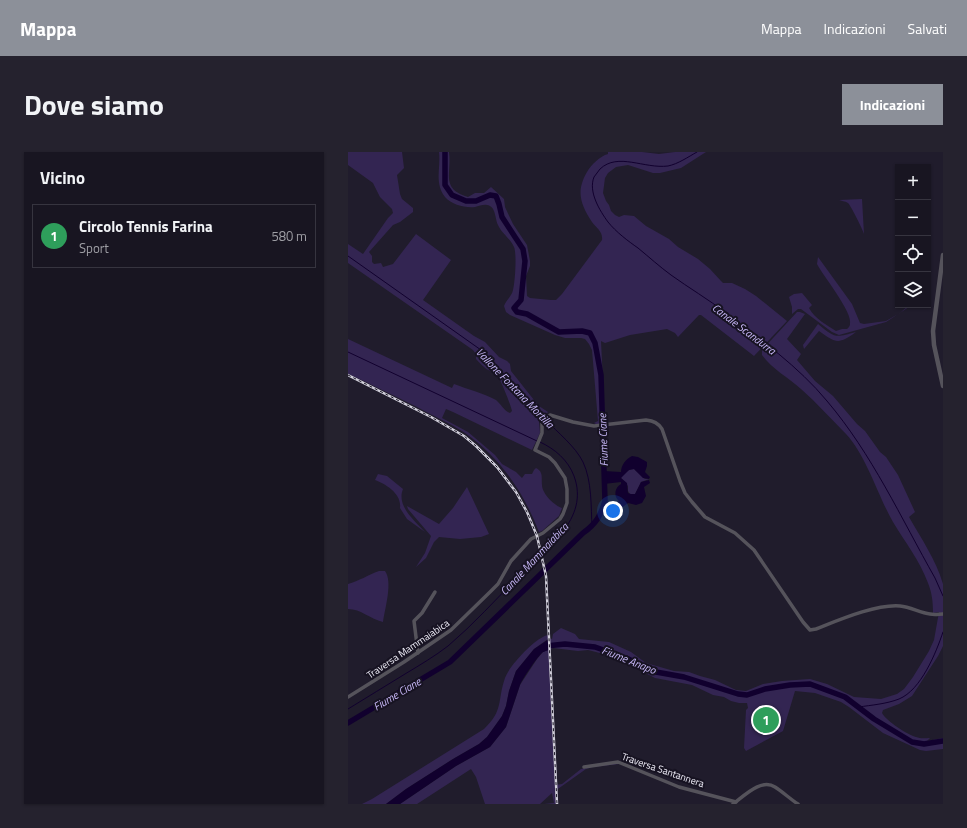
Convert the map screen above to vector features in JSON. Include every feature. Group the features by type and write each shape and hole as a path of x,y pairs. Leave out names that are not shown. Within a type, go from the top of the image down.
{"street":[{"path":"943,255 933,331 934,346 943,386"},
{"name":"Traversa Mammaiabica","path":"348,697 418,653 451,630 465,618 498,584 511,561 531,539 550,527 563,514 567,504 568,495 564,478 555,463 535,450 542,433 541,424 550,415 574,422 599,425 646,420 653,421 659,425 662,429 680,481 694,506 705,517 735,533 754,550 810,630 816,630 850,616 888,607 901,606 929,614 941,614"},
{"path":"418,653 414,621 422,613 435,592"},
{"name":"Traversa Santannera","path":"584,767 618,762 684,788 735,803"},
{"path":"735,803 757,787 768,784 774,786 798,804"}],"shaded area":[{"path":"348,152 402,152 404,168 397,175 400,194 402,199 413,208 413,212 400,222 393,225 369,252 372,256 372,262 374,264 381,263 383,267 393,264 416,234 451,260 423,300 474,336 485,342 499,357 507,361 510,364 511,371 530,395 539,406 548,412 539,422 540,433 532,450 446,409 442,418 468,432 495,455 502,464 516,472 522,478 525,474 532,474 536,468 540,471 546,496 562,508 559,516 542,531 539,532 526,503 510,477 478,443 465,433 417,407 348,374 348,339 452,388 454,384 496,400 508,412 510,413 512,411 498,375 488,370 476,359 476,354 473,350 348,263 348,244 363,254 393,213 392,209 380,197 373,183 348,165"},
{"path":"439,152 449,152 450,185 459,193 468,197 475,193 484,193 491,187 504,199 505,207 513,224 527,245 530,266 526,276 527,296 530,298 556,300 602,240 600,232 592,222 582,203 581,197 581,185 593,164 608,154 608,152 642,152 659,154 675,152 706,152 681,168 660,173 653,173 628,165 616,167 608,173 605,178 603,193 606,201 611,211 615,215 619,217 624,215 634,216 646,226 669,239 678,247 698,259 723,283 732,283 745,289 787,321 754,356 701,315 699,315 678,337 675,333 667,329 630,335 605,343 601,341 605,424 596,424 594,423 598,421 592,350 589,344 585,339 565,338 555,335 506,312 504,306 512,292 514,281 516,262 514,247 500,228 494,210 490,206 484,205 467,207 455,204 445,197 439,181"},
{"path":"862,199 864,234 849,204 839,200"},
{"path":"818,257 852,304 860,323 864,324 886,321 898,314 886,322 839,335 832,332 801,309 798,309 792,314 792,307 789,297 794,294 802,293 812,305 809,308 818,319 825,324 836,331 847,329 850,326 850,318 847,311 817,264"},
{"path":"797,312 805,314 787,339 801,354 797,360 815,381 833,396 865,431 880,452 886,457 898,475 915,512 909,517 940,575 943,584 943,646 912,696 899,704 883,710 882,713 892,724 912,736 930,738 927,741 943,738 943,749 926,751 920,750 883,733 841,702 815,693 795,691 783,731 746,751 744,748 746,710 748,708 747,703 731,701 724,697 713,695 692,685 655,678 614,657 588,650 578,651 553,648 549,650 549,661 555,785 562,784 581,769 615,763 619,764 586,769 555,791 556,804 544,804 554,803 552,793 540,804 485,804 476,777 471,769 417,804 400,804 456,766 490,747 506,727 520,685 543,652 548,639 534,649 516,671 502,716 487,737 479,744 406,789 386,804 362,804 484,729 495,716 505,678 512,666 530,646 548,635 549,638 552,639 553,634 561,628 575,634 579,639 609,642 631,652 646,663 674,671 689,672 715,680 736,690 746,691 763,684 810,679 827,684 854,697 881,699 897,694 904,689 929,651 934,640 939,612 933,613 931,594 925,575 917,559 887,512 860,453 846,434 813,400 771,365 762,355 762,350"},
{"path":"818,324 836,336 856,332 841,341 837,341 829,338 819,331 804,349 803,345"},
{"path":"632,456 638,457 647,462 645,472 650,477 649,479 643,478 634,469 629,470 621,478 627,483 628,493 635,494 641,482 649,480 650,483 644,487 646,496 642,503 636,505 628,503 620,509 616,504 619,501 615,494 617,487 621,484 621,482 604,484 604,471 621,472 624,462"},
{"path":"634,469 645,479 649,479 641,482 635,494 630,494 628,491 628,486 621,478 623,474"},
{"path":"378,474 387,476 403,489 402,501 404,507 425,532 407,519 400,508 400,503 396,494 384,484 375,480"},
{"path":"467,487 489,534 481,537 460,539 439,537 434,542 426,558 416,567 425,553 431,536 407,506 439,524 453,508"},
{"path":"379,571 385,571 388,582 388,595 383,622 353,609 348,609 348,584"},
{"path":"549,639 549,650 541,654 524,677 506,727 490,747 456,766 400,804 386,804 406,789 479,744 487,737 502,716 516,671 534,649"}],"waterway":[{"name":"Fiume Ciane","path":"348,723 450,662 595,523 602,511 605,501 601,375 595,343 590,333 582,331 559,332 527,314 517,312 514,308 521,300 525,261 523,249 502,217 496,196 490,195 476,201 466,201 452,195 445,185 445,152"},
{"name":"Canale Scandurra","path":"697,152 668,166 623,161 607,164 600,169 594,177 593,189 598,207 608,222 622,236 671,275 766,343 792,365 827,401 843,421 872,464 935,578 943,596"},
{"name":"Vallone Fontana Mortilla","path":"348,256 481,350 544,417"},
{"name":"Canale Mammaiabica","path":"348,352 537,441"},
{"name":"Vallone Fontana Mortilla","path":"546,420 571,445 583,462 590,486 592,527"},
{"name":"Canale Mammaiabica","path":"348,709 427,660 458,638 553,544 563,532 571,519 576,506 577,492 574,476 565,460 551,448 540,442"},
{"name":"Canale Scandurra","path":"859,707 899,699 914,688 927,670 943,632"},
{"name":"Fiume Anapo","path":"543,649 546,646 565,644 595,647 626,658 656,672 684,677 738,694 747,695 765,689 790,685 810,684 845,697 874,719 912,742 924,744 943,741"}],"railway":[{"path":"348,375 431,417 464,436 497,467 516,492 527,512 537,536 546,576 557,804"}],"place":[{"name":"Circolo Tennis Farina","path":"766,720"}]}
